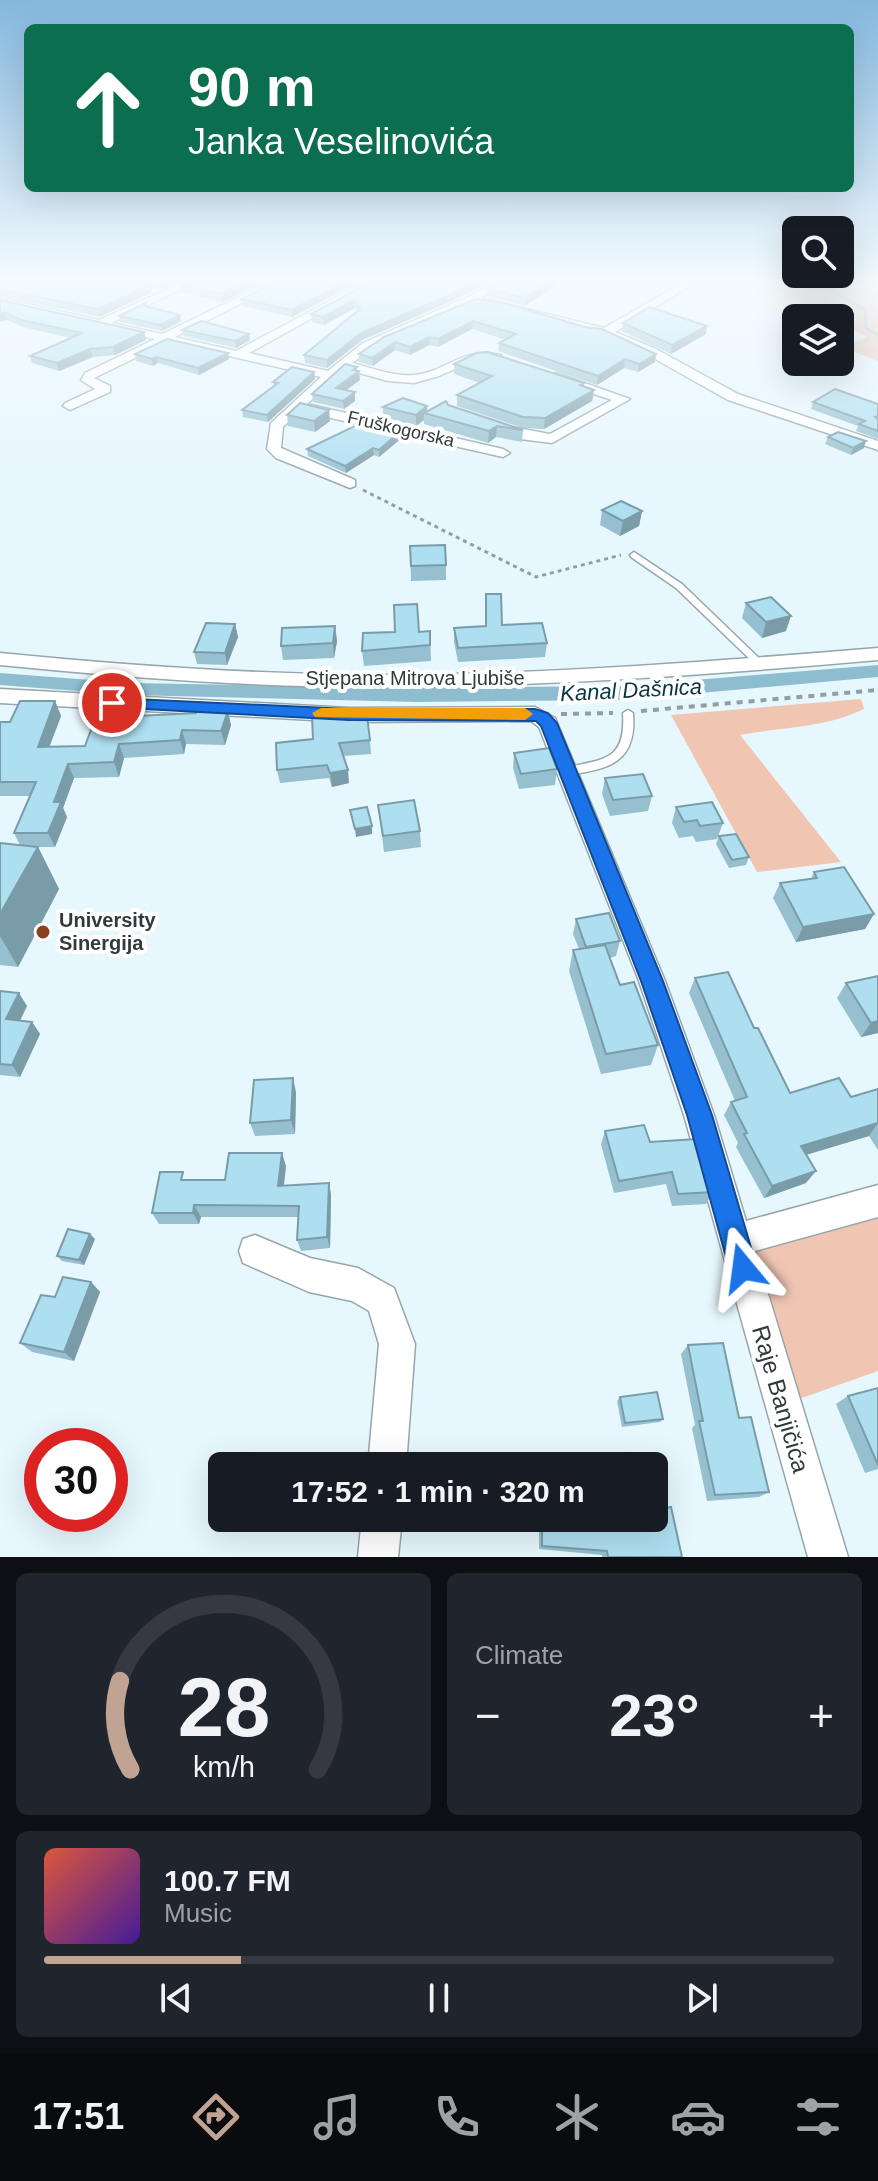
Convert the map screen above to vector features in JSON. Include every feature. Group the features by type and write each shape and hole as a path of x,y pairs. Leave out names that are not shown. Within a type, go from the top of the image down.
{"street":[{"path":"70,406 105,389 87,380 89,376 132,355"},
{"path":"242,355 329,375"},
{"path":"350,483 281,455 274,449 276,426 355,355"},
{"path":"346,365 410,380 476,355"},
{"path":"482,355 518,365"},
{"path":"657,355 733,397 878,446"},
{"name":"Fruškogorska","path":"481,422 520,435 552,439 623,399 548,374"},
{"name":"Fruškogorska","path":"298,406 503,453"},
{"name":"Stjepana Mitrova Ljubiše","path":"0,659 218,676 519,679 878,654"},
{"path":"0,696 349,715 535,714"},
{"name":"Raje Banjičića","path":"535,714 548,723 568,771 626,916 699,1115 828,1557"},
{"path":"735,1240 878,1201"},
{"path":"255,1251 309,1275 358,1285 382,1300 397,1344 388,1452"},
{"path":"378,1557 381,1532"}],"lane":[{"path":"634,555 679,586 760,664"},
{"path":"568,771 600,765 623,750 631,730 628,713"}],"path":[{"path":"350,483 536,577 555,575 601,558 634,555"},
{"path":"535,714 628,713 878,690"}],"shaded area":[{"path":"861,355 878,355 878,361"},
{"path":"861,699 864,709 834,720 740,735 841,862 757,872 671,715"},
{"path":"878,1212 878,1371 782,1405 751,1270 755,1244"}],"building":[{"path":"33,355 77,355 57,363 30,356"},
{"path":"137,355 225,355 198,368 156,357 152,359"},
{"path":"304,355 334,355 327,360"},
{"path":"473,355 495,355 584,383 580,385 594,390 545,418 523,417 457,395 492,376 454,364"},
{"path":"534,355 655,355 639,364 625,359 598,376"},
{"path":"345,364 357,367 353,370 359,371 336,388 355,392 343,401 312,394"},
{"path":"292,367 314,372 267,415 242,410 278,383 273,382"},
{"path":"835,389 878,404 878,416 875,417 878,419 878,431 859,424 865,421 813,402"},
{"path":"403,398 427,406 416,415 383,407"},
{"path":"446,401 448,405 523,430 497,426 489,431 424,413"},
{"path":"300,403 329,410 314,421 287,415"},
{"path":"363,422 402,430 379,450 373,448 345,466 307,449"},
{"path":"838,432 866,441 853,448 828,437"},
{"path":"621,501 642,511 623,521 602,510"},
{"path":"445,545 446,565 411,566 410,546"},
{"path":"486,594 501,594 502,625 542,623 547,643 458,648 454,628 486,626"},
{"path":"771,597 791,616 766,622 746,603"},
{"path":"417,604 419,632 430,631 430,645 362,651 363,633 395,632 394,605"},
{"path":"206,623 235,624 225,653 194,652"},
{"path":"335,626 333,643 281,646 282,628"},
{"path":"20,701 55,701 38,747 85,746 99,708 119,708 116,715 138,716 196,713 198,709 228,711 221,731 182,730 180,740 119,744 114,762 68,764 54,802 61,802 48,833 14,833 36,782 0,782 0,722 10,722"},
{"path":"334,714 334,719 367,716 370,740 339,743 348,770 330,773 327,765 277,770 276,743 313,739 312,716"},
{"path":"549,748 557,769 521,774 514,753"},
{"path":"643,774 652,796 613,800 605,778"},
{"path":"414,800 420,831 383,836 378,805"},
{"path":"712,802 723,823 700,826 697,820 684,822 676,807"},
{"path":"367,807 372,826 355,829 350,810"},
{"path":"736,834 749,857 732,860 719,836"},
{"path":"0,843 38,847 0,914"},
{"path":"844,867 874,914 803,927 780,883 817,878 814,872"},
{"path":"609,913 620,941 586,947 576,919"},
{"path":"605,945 620,985 634,982 658,1045 606,1054 573,950"},
{"path":"728,972 790,1093 839,1078 851,1097 878,1089 878,1123 801,1146 816,1171 772,1186 731,1102 747,1097 695,978"},
{"path":"878,976 878,1021 871,1023 846,983"},
{"path":"0,991 19,993 6,1019 32,1022 12,1065 0,1064"},
{"path":"293,1078 291,1120 250,1123 254,1080"},
{"path":"644,1125 650,1142 697,1139 713,1192 678,1194 672,1172 619,1181 605,1131"},
{"path":"229,1153 282,1153 278,1186 329,1183 327,1237 297,1240 299,1206 194,1205 193,1213 152,1213 160,1172 183,1172 181,1180 225,1180"},
{"path":"68,1229 90,1234 79,1260 57,1256"},
{"path":"63,1277 91,1282 64,1352 20,1343 41,1295 55,1297"},
{"path":"723,1343 739,1418 751,1417 769,1492 715,1495 699,1421 703,1421 688,1345"},
{"path":"878,1388 878,1465 848,1396"},
{"path":"657,1392 663,1419 625,1423 620,1397"},
{"path":"671,1507 682,1557 608,1557 607,1551 542,1546 542,1532 668,1532 668,1508"}],"waterway":[{"name":"Kanal Dašnica","path":"0,679 130,689 417,695 622,693 878,671"}],"slow traffic":[{"path":"321,713 525,714"}],"place":[{"name":"University Sinergija","path":"43,932"}],"route":[{"path":"112,703 349,715 457,713 535,714 542,717 548,723 652,981 699,1115 743,1268"}]}
